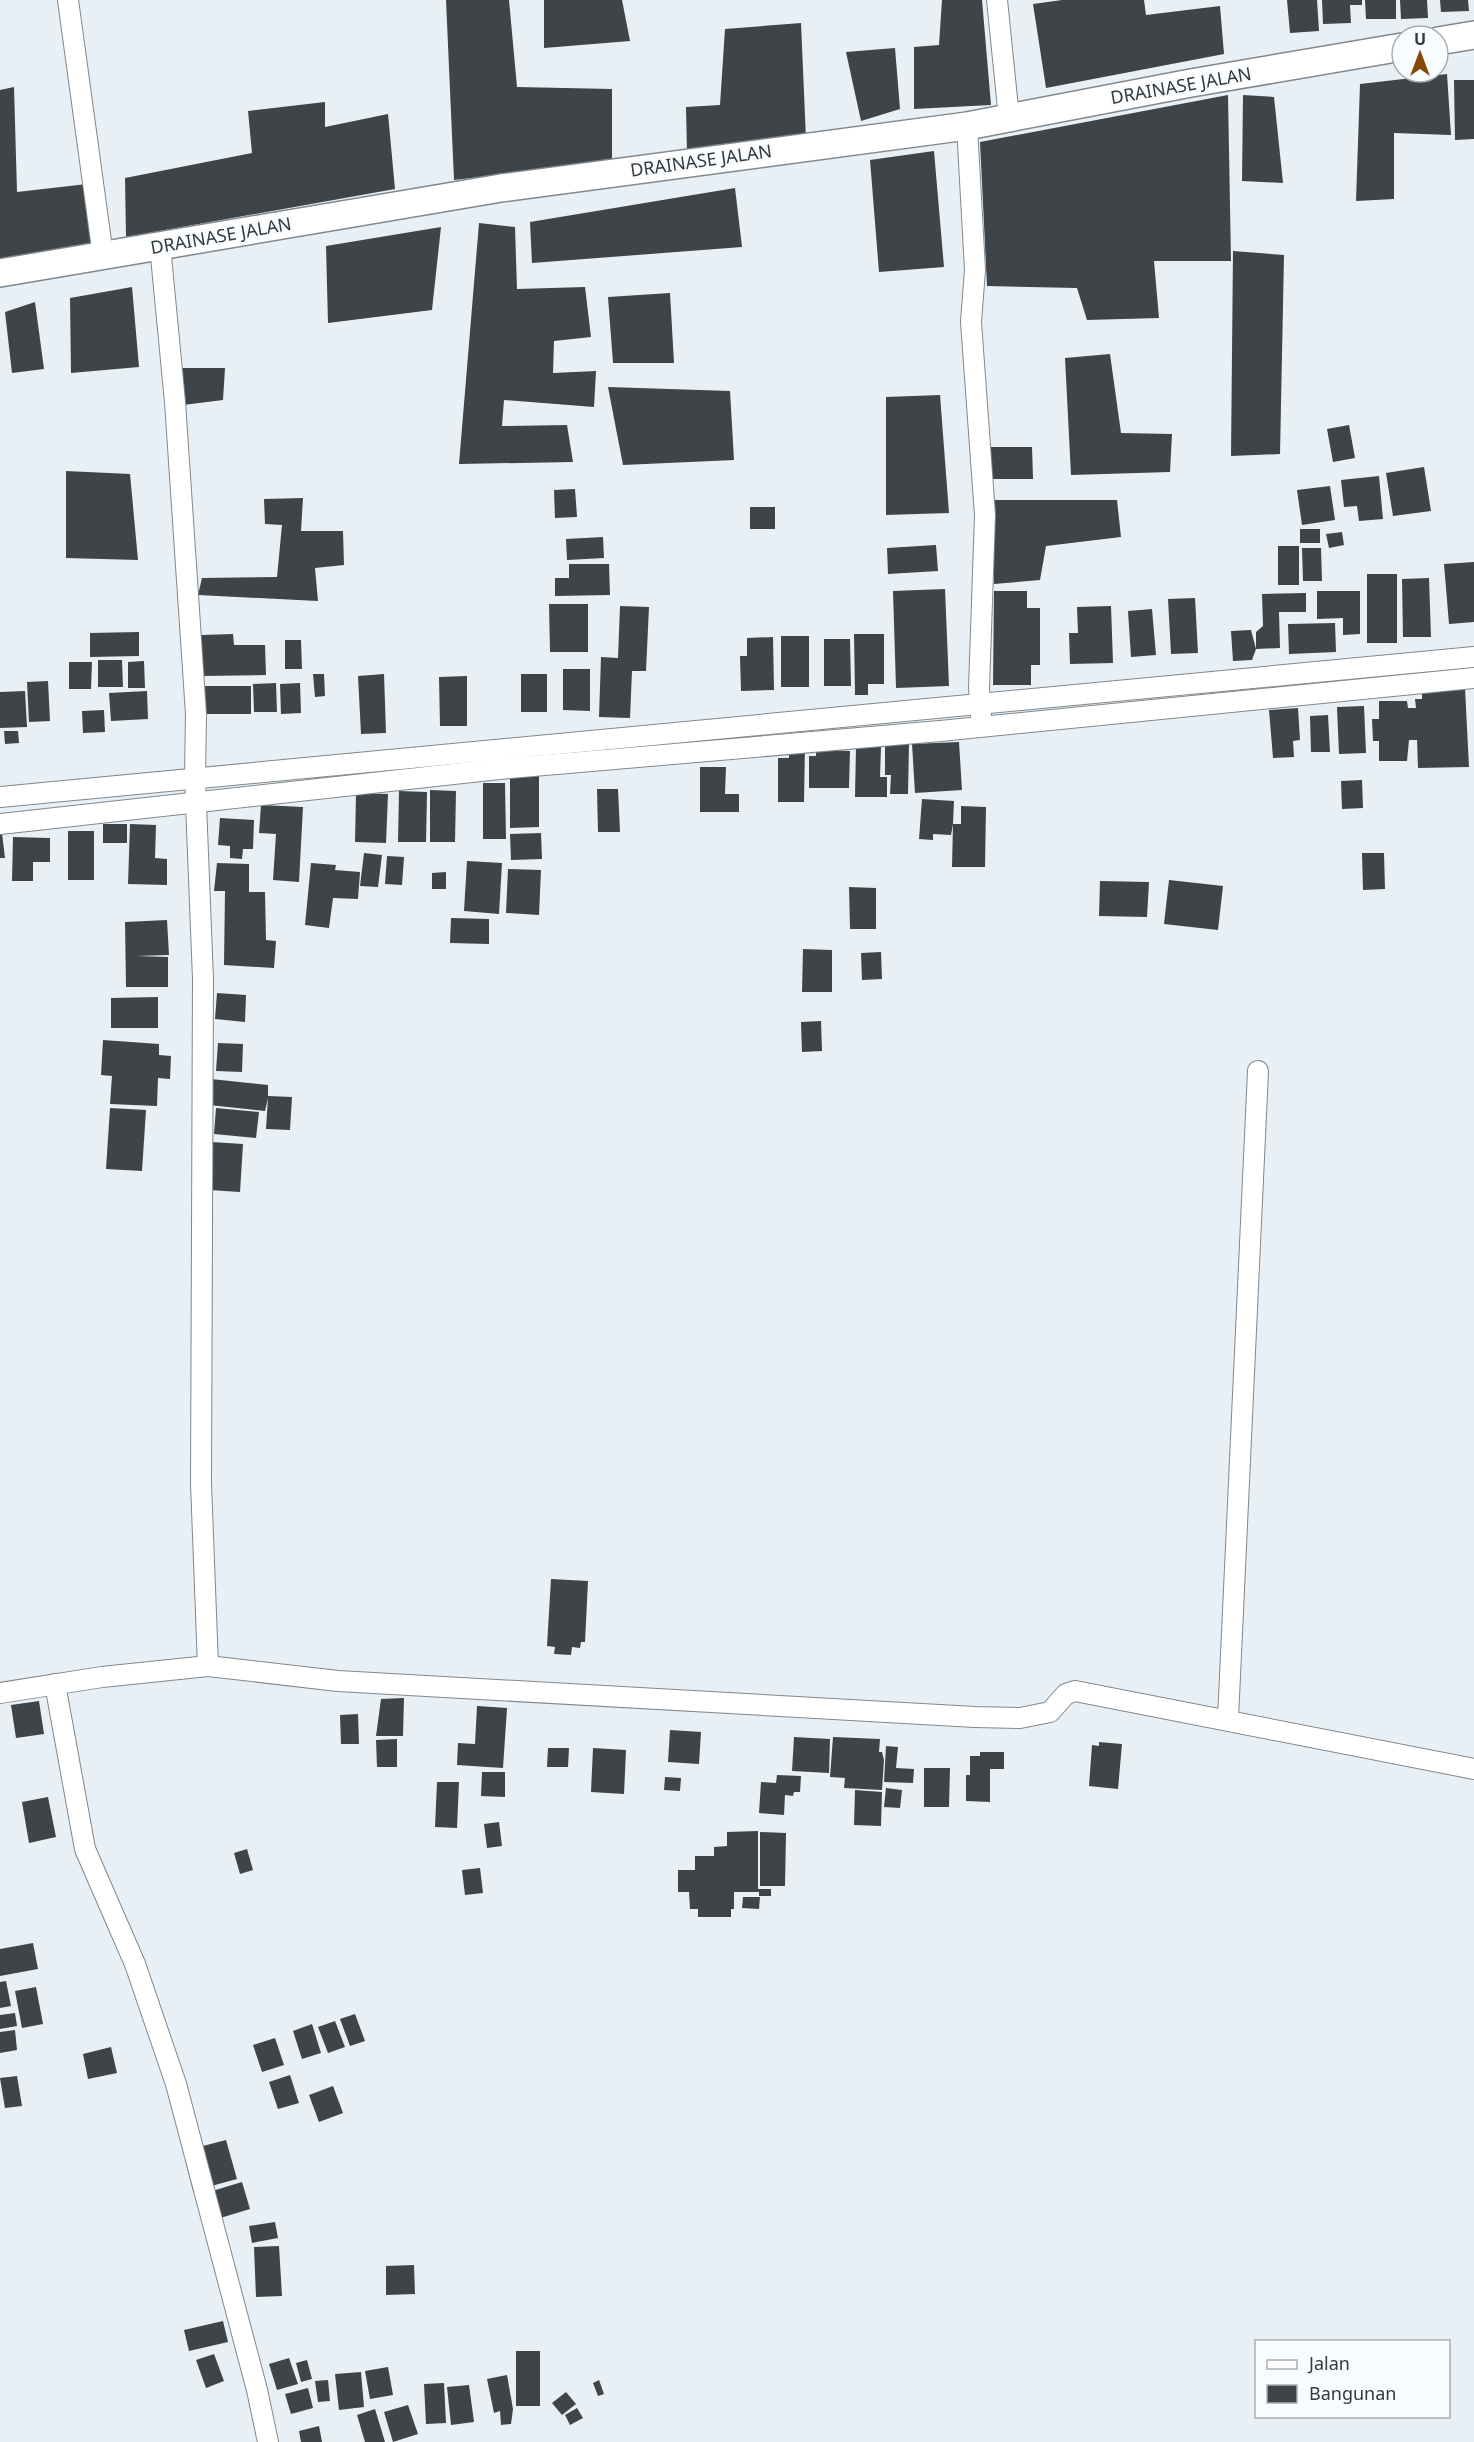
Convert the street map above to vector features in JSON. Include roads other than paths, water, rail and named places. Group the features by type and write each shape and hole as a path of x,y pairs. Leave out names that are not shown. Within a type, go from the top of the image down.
{"street":[{"path":"68,0 103,256"},
{"path":"997,0 1009,118"},
{"path":"1450,39 1474,35"},
{"name":"DRAINASE JALAN","path":"0,273 501,188 967,126 1390,49"},
{"path":"967,126 975,270 971,322 985,515 981,716"},
{"path":"160,246 176,414 196,714 195,779 203,979 201,1483 208,1666"},
{"path":"0,824 981,716 1474,657"},
{"path":"0,797 195,779 1474,678"},
{"path":"1228,1719 1258,1071"},
{"path":"0,1693 55,1684 208,1666 338,1681 1020,1718 1050,1712 1066,1694 1075,1691 1228,1719 1474,1769"},
{"path":"55,1684 85,1849 135,1964 176,2084 257,2390 268,2442"}]}
